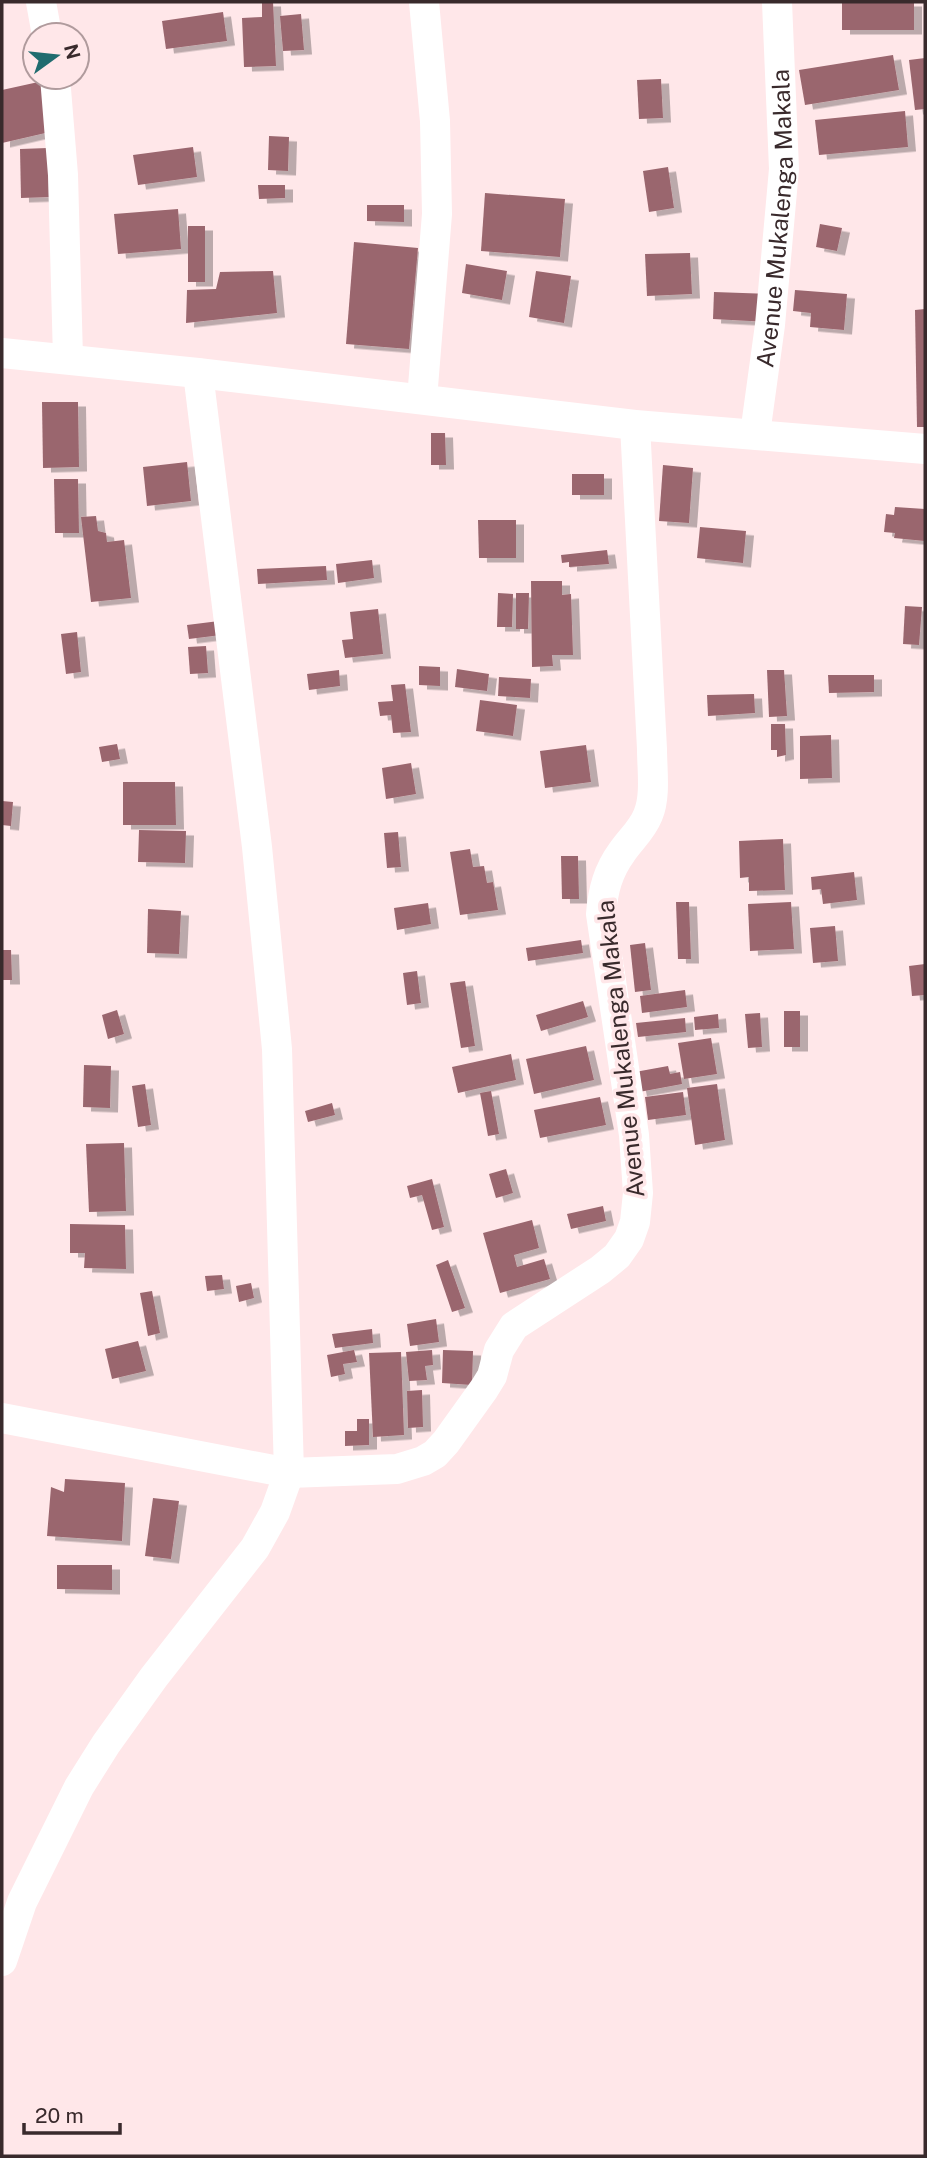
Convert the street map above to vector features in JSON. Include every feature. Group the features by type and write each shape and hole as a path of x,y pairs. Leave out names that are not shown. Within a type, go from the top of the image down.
{"street":[{"path":"41,2 44,21"},
{"path":"422,399 437,214 435,121 424,2"},
{"name":"Avenue Mukalenga Makala","path":"755,434 770,325 785,169 777,2"},
{"path":"56,91 63,175 68,359"},
{"path":"2,353 198,373 635,425 925,449"},
{"path":"2,1961 22,1902 79,1787 154,1677 255,1548 275,1512 289,1473 276,1049 257,848 198,373"},
{"name":"Avenue Mukalenga Makala","path":"2,1418 289,1473 397,1469 435,1454 453,1434 492,1376 499,1350 514,1326 600,1270 617,1256 629,1239 635,1223 638,1193 634,1135 601,914 603,888 613,865 642,827 649,813 652,797 652,749 635,425"}],"building":[{"path":"262,2 273,2 276,66 244,67 242,18 262,17"},
{"path":"842,2 914,2 914,30 842,30"},
{"path":"223,12 227,41 166,49 162,21"},
{"path":"301,14 304,50 283,51 280,16"},
{"path":"893,55 899,90 805,105 799,70"},
{"path":"925,58 925,109 915,110 909,60"},
{"path":"661,79 663,118 639,119 637,80"},
{"path":"21,86 21,91 45,91 54,131 2,143 2,90"},
{"path":"905,111 908,147 819,155 815,120"},
{"path":"269,136 289,137 288,171 268,170"},
{"path":"193,147 197,177 138,185 133,155"},
{"path":"48,148 49,197 21,198 20,149"},
{"path":"668,167 674,208 649,212 643,171"},
{"path":"258,185 285,185 285,198 259,199"},
{"path":"485,193 565,199 560,257 481,251"},
{"path":"367,205 404,205 404,222 367,221"},
{"path":"178,209 181,249 118,254 114,214"},
{"path":"820,224 842,228 837,251 816,247"},
{"path":"188,226 205,226 205,282 188,282"},
{"path":"354,242 418,248 409,349 346,344"},
{"path":"690,253 692,294 647,296 645,254"},
{"path":"466,264 507,271 502,300 462,293"},
{"path":"273,271 277,313 186,323 187,290 216,289 220,272"},
{"path":"536,271 571,276 564,323 529,317"},
{"path":"795,290 847,294 844,330 810,327 811,313 793,311"},
{"path":"714,292 771,294 769,322 713,319"},
{"path":"925,309 925,427 917,427 915,310"},
{"path":"42,402 78,402 79,467 43,468"},
{"path":"431,433 445,433 446,465 431,465"},
{"path":"187,462 191,501 147,506 143,467"},
{"path":"663,465 693,468 689,523 659,521"},
{"path":"572,474 604,474 604,495 572,495"},
{"path":"54,479 78,479 79,533 55,533"},
{"path":"895,507 925,509 925,541 894,538 895,533 884,532 886,514 894,515"},
{"path":"96,516 98,531 106,533 107,542 124,540 131,598 91,602 81,517"},
{"path":"478,520 516,520 516,558 479,558"},
{"path":"700,527 746,531 743,563 697,558"},
{"path":"607,550 609,564 569,567 569,562 562,563 561,555"},
{"path":"372,560 374,578 338,583 336,564"},
{"path":"326,566 327,580 258,584 257,569"},
{"path":"531,581 562,581 562,595 571,594 573,655 552,655 553,666 532,667"},
{"path":"498,593 513,594 512,627 497,627"},
{"path":"516,593 529,593 528,629 516,629"},
{"path":"905,606 922,607 919,645 903,644"},
{"path":"378,609 383,654 345,658 342,640 353,639 350,612"},
{"path":"219,621 221,635 189,639 187,625"},
{"path":"77,632 81,672 66,674 61,634"},
{"path":"206,646 208,673 190,674 188,647"},
{"path":"419,666 440,667 440,686 419,685"},
{"path":"457,669 489,674 487,691 455,687"},
{"path":"339,670 340,686 309,690 307,674"},
{"path":"767,670 784,670 787,716 769,717"},
{"path":"828,675 874,675 874,692 829,693"},
{"path":"499,677 531,679 530,698 498,696"},
{"path":"405,684 411,732 393,733 391,715 380,716 378,702 393,701 391,685"},
{"path":"754,694 755,713 708,716 707,695"},
{"path":"480,700 517,705 513,736 476,731"},
{"path":"771,724 785,724 786,755 777,757 777,750 771,750"},
{"path":"831,735 832,778 800,779 800,736"},
{"path":"117,744 120,759 102,762 99,747"},
{"path":"586,745 591,782 545,788 540,751"},
{"path":"411,763 416,794 386,799 382,768"},
{"path":"123,782 175,782 176,825 123,825"},
{"path":"2,801 13,802 11,826 2,825"},
{"path":"139,830 186,831 185,863 138,862"},
{"path":"398,832 401,867 387,868 384,833"},
{"path":"783,839 785,890 749,891 749,877 740,878 739,841"},
{"path":"470,849 473,867 484,866 487,883 493,882 498,910 460,915 450,852"},
{"path":"561,856 578,856 579,899 562,899"},
{"path":"854,872 857,900 823,904 821,889 812,890 811,877"},
{"path":"676,902 689,902 691,959 678,959"},
{"path":"791,902 794,949 750,951 748,904"},
{"path":"428,903 431,924 397,930 394,908"},
{"path":"148,909 181,911 179,954 147,953"},
{"path":"835,926 838,961 813,963 810,928"},
{"path":"581,940 583,953 528,961 526,948"},
{"path":"645,943 651,990 635,992 630,945"},
{"path":"2,950 11,950 12,980 2,980"},
{"path":"925,964 925,995 912,996 909,966"},
{"path":"417,971 421,1003 407,1005 403,973"},
{"path":"465,981 475,1046 461,1048 450,983"},
{"path":"685,990 687,1007 642,1013 640,996"},
{"path":"583,1001 588,1017 541,1031 536,1015"},
{"path":"117,1010 124,1034 108,1039 102,1015"},
{"path":"784,1011 800,1011 800,1047 784,1047"},
{"path":"760,1013 762,1047 748,1048 745,1014"},
{"path":"718,1014 719,1028 695,1030 694,1017"},
{"path":"685,1018 686,1032 638,1037 636,1023"},
{"path":"711,1038 717,1074 684,1079 678,1043"},
{"path":"586,1046 594,1080 534,1094 526,1059"},
{"path":"511,1054 516,1080 458,1093 452,1067"},
{"path":"84,1065 111,1066 110,1108 83,1107"},
{"path":"668,1066 670,1074 680,1072 682,1084 639,1092 635,1072"},
{"path":"145,1084 151,1125 138,1127 132,1086"},
{"path":"717,1084 725,1140 695,1145 687,1088"},
{"path":"491,1091 499,1134 488,1136 480,1093"},
{"path":"683,1092 686,1115 648,1120 645,1097"},
{"path":"600,1097 606,1125 540,1138 534,1110"},
{"path":"332,1103 335,1115 308,1122 305,1111"},
{"path":"124,1143 126,1211 89,1212 86,1144"},
{"path":"506,1169 513,1193 496,1198 489,1174"},
{"path":"432,1179 444,1227 432,1230 422,1195 410,1198 407,1186"},
{"path":"603,1206 606,1221 571,1229 567,1214"},
{"path":"532,1220 539,1248 514,1255 517,1267 544,1259 550,1279 500,1293 483,1233"},
{"path":"70,1224 125,1225 126,1269 84,1268 85,1253 70,1253"},
{"path":"448,1260 465,1308 452,1312 436,1265"},
{"path":"222,1275 224,1289 207,1291 205,1276"},
{"path":"251,1283 254,1298 239,1302 236,1286"},
{"path":"152,1291 160,1333 148,1336 140,1293"},
{"path":"436,1319 439,1342 410,1346 407,1324"},
{"path":"372,1329 373,1343 335,1348 332,1334"},
{"path":"138,1341 146,1371 112,1379 105,1349"},
{"path":"354,1350 357,1362 343,1364 345,1374 331,1377 327,1355"},
{"path":"432,1350 433,1365 425,1366 427,1380 409,1381 406,1352"},
{"path":"443,1350 473,1351 472,1385 442,1383"},
{"path":"401,1352 404,1435 373,1437 369,1353"},
{"path":"422,1390 423,1427 408,1428 407,1391"},
{"path":"357,1419 369,1419 369,1445 345,1446 345,1431 357,1431"},
{"path":"65,1479 125,1483 122,1541 47,1536 51,1487 64,1492"},
{"path":"153,1498 179,1501 171,1559 145,1556"},
{"path":"57,1565 112,1565 112,1590 57,1589"}]}
